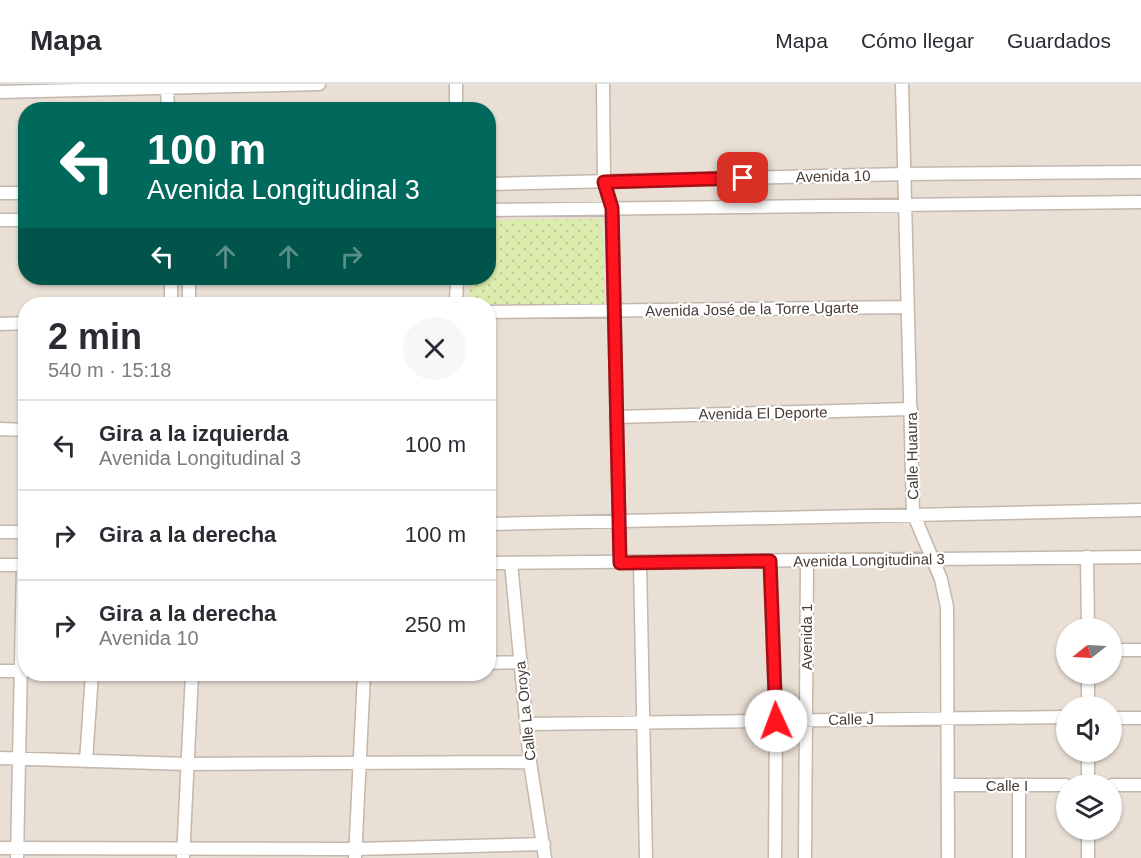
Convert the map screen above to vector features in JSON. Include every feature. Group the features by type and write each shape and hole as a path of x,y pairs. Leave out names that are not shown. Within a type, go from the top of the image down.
{"street":[{"path":"0,92 167,86 319,84"},
{"path":"456,84 456,102"},
{"path":"603,84 604,182 612,208 620,563"},
{"name":"Calle Huaura","path":"902,84 913,513 941,579 947,607 948,858"},
{"path":"167,86 168,102"},
{"name":"Avenida 10","path":"496,184 904,174 1141,172"},
{"path":"0,193 18,193"},
{"name":"Avenida 10","path":"496,210 1141,202"},
{"path":"0,220 18,220"},
{"name":"Avenida José de la Torre Ugarte","path":"496,312 908,307"},
{"path":"0,324 18,323"},
{"name":"Avenida El Deporte","path":"616,417 911,409"},
{"path":"0,429 18,430"},
{"path":"496,524 913,513 1141,510"},
{"path":"0,532 18,532"},
{"path":"1087,557 1088,618"},
{"name":"Avenida Longitudinal 3","path":"496,563 1141,557"},
{"path":"770,561 776,721 775,858"},
{"name":"Avenida 1","path":"805,858 807,561"},
{"name":"Calle La Oroya","path":"511,563 530,762 545,858"},
{"path":"640,563 646,858"},
{"path":"0,565 18,565"},
{"path":"1122,650 1141,650"},
{"path":"496,663 520,662"},
{"path":"0,671 18,671"},
{"path":"17,853 23,681"},
{"path":"86,761 92,681"},
{"path":"183,853 192,681"},
{"path":"355,854 364,681"},
{"name":"Calle J","path":"527,724 1056,717"},
{"path":"1122,717 1141,718"},
{"path":"0,758 187,764 530,762"},
{"name":"Calle I","path":"948,785 1056,785"},
{"path":"1019,785 1019,858"},
{"path":"1122,785 1141,785"},
{"path":"1088,840 1088,858"},
{"path":"0,848 17,853 355,854 544,844"}],"shaded area":[{"path":"0,84 1141,84 1141,858 0,858"}],"green space":[{"path":"602,219 604,304 496,304 496,297 469,297 469,285 496,285 496,220"}],"route":[{"path":"743,178 604,182 612,208 620,563 770,561 776,721"}]}
